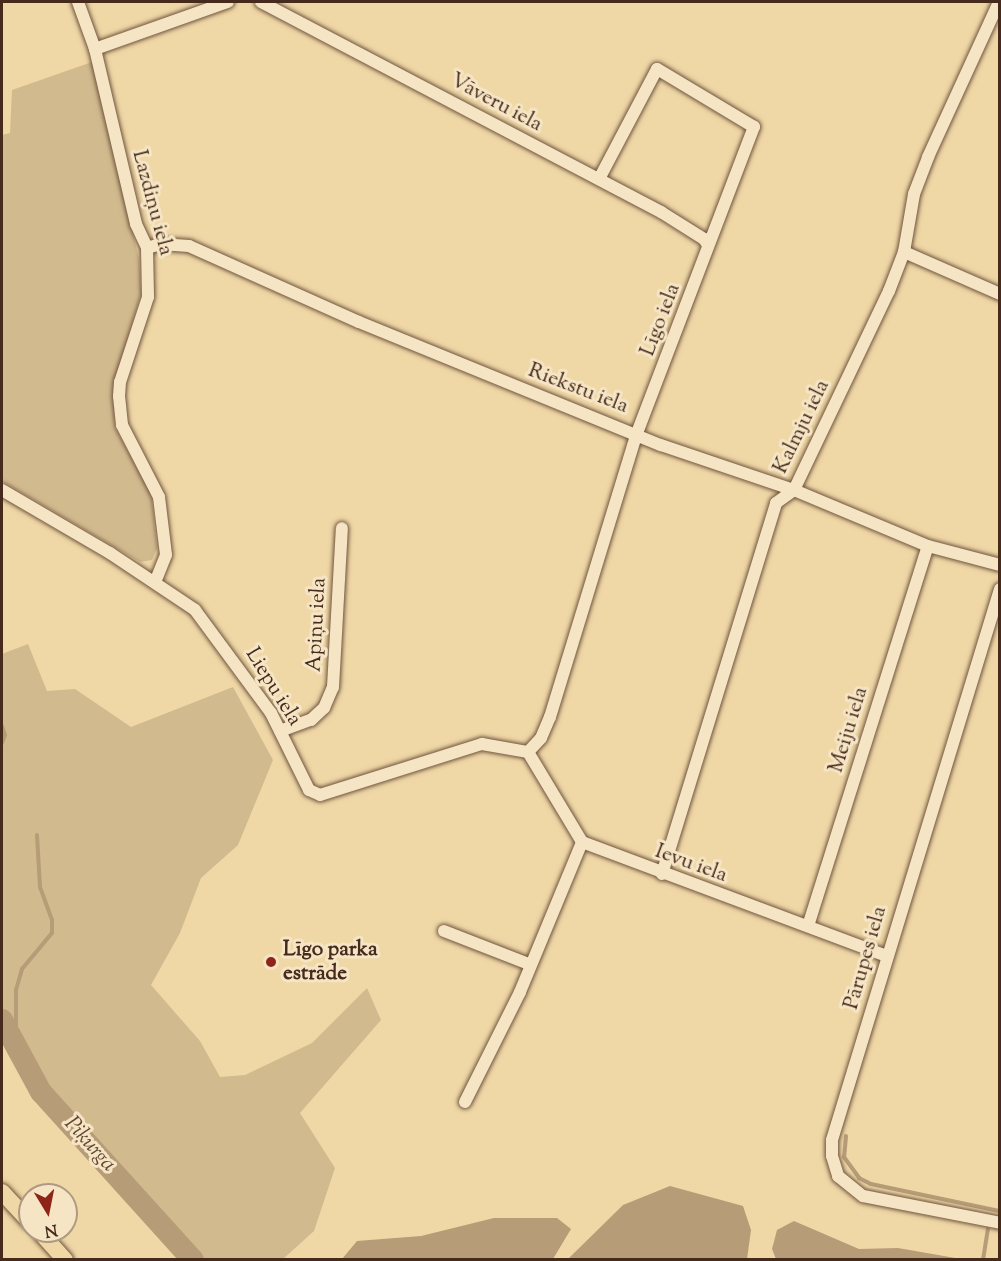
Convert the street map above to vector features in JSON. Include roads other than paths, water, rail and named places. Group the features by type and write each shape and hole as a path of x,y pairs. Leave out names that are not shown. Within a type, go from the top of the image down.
{"main road":[{"path":"2,1192 18,1209"},
{"path":"50,1243 65,1260"}],"street":[{"name":"Lazdiņu iela","path":"78,2 95,49 136,224 147,248 148,297 120,382 119,396 122,425 145,465 162,517 166,555 155,582"},
{"path":"95,49 228,2"},
{"name":"Vāveru iela","path":"261,2 682,224 708,245"},
{"name":"Kalmju iela","path":"662,874 776,503 794,490 904,252 914,194 928,157 999,2"},
{"name":"Līgo iela","path":"528,752 541,738 550,717 637,433 754,127 657,69 599,179"},
{"name":"Riekstu iela","path":"147,248 160,244 189,246 359,322 637,433 794,490 928,546 999,565"},
{"path":"904,252 999,294"},
{"name":"Liepu iela","path":"2,490 155,582 205,621 280,732 299,777 309,790 320,795 482,744 528,752"},
{"name":"Apiņu iela","path":"280,732 311,720 324,708 333,687 342,528"},
{"name":"Meiju iela","path":"808,927 928,546"},
{"name":"Pārupes iela","path":"999,589 832,1140 838,1176 863,1196 999,1223"},
{"path":"465,1102 531,965 582,842 528,752"},
{"name":"Ievu iela","path":"582,842 662,874 887,956"},
{"path":"444,931 531,965"}],"waterway":[{"path":"2,726 5,735 2,743"},
{"path":"9,1033 16,1026 16,990 22,969 52,933 52,920 40,887 37,835"},
{"name":"Piķurga","path":"2,1020 41,1092 193,1260"},
{"path":"846,1136 844,1157 859,1178 871,1184 999,1211"},
{"path":"983,1260 988,1229"}],"place":[{"name":"Līgo parka estrāde","path":"271,962"}]}
